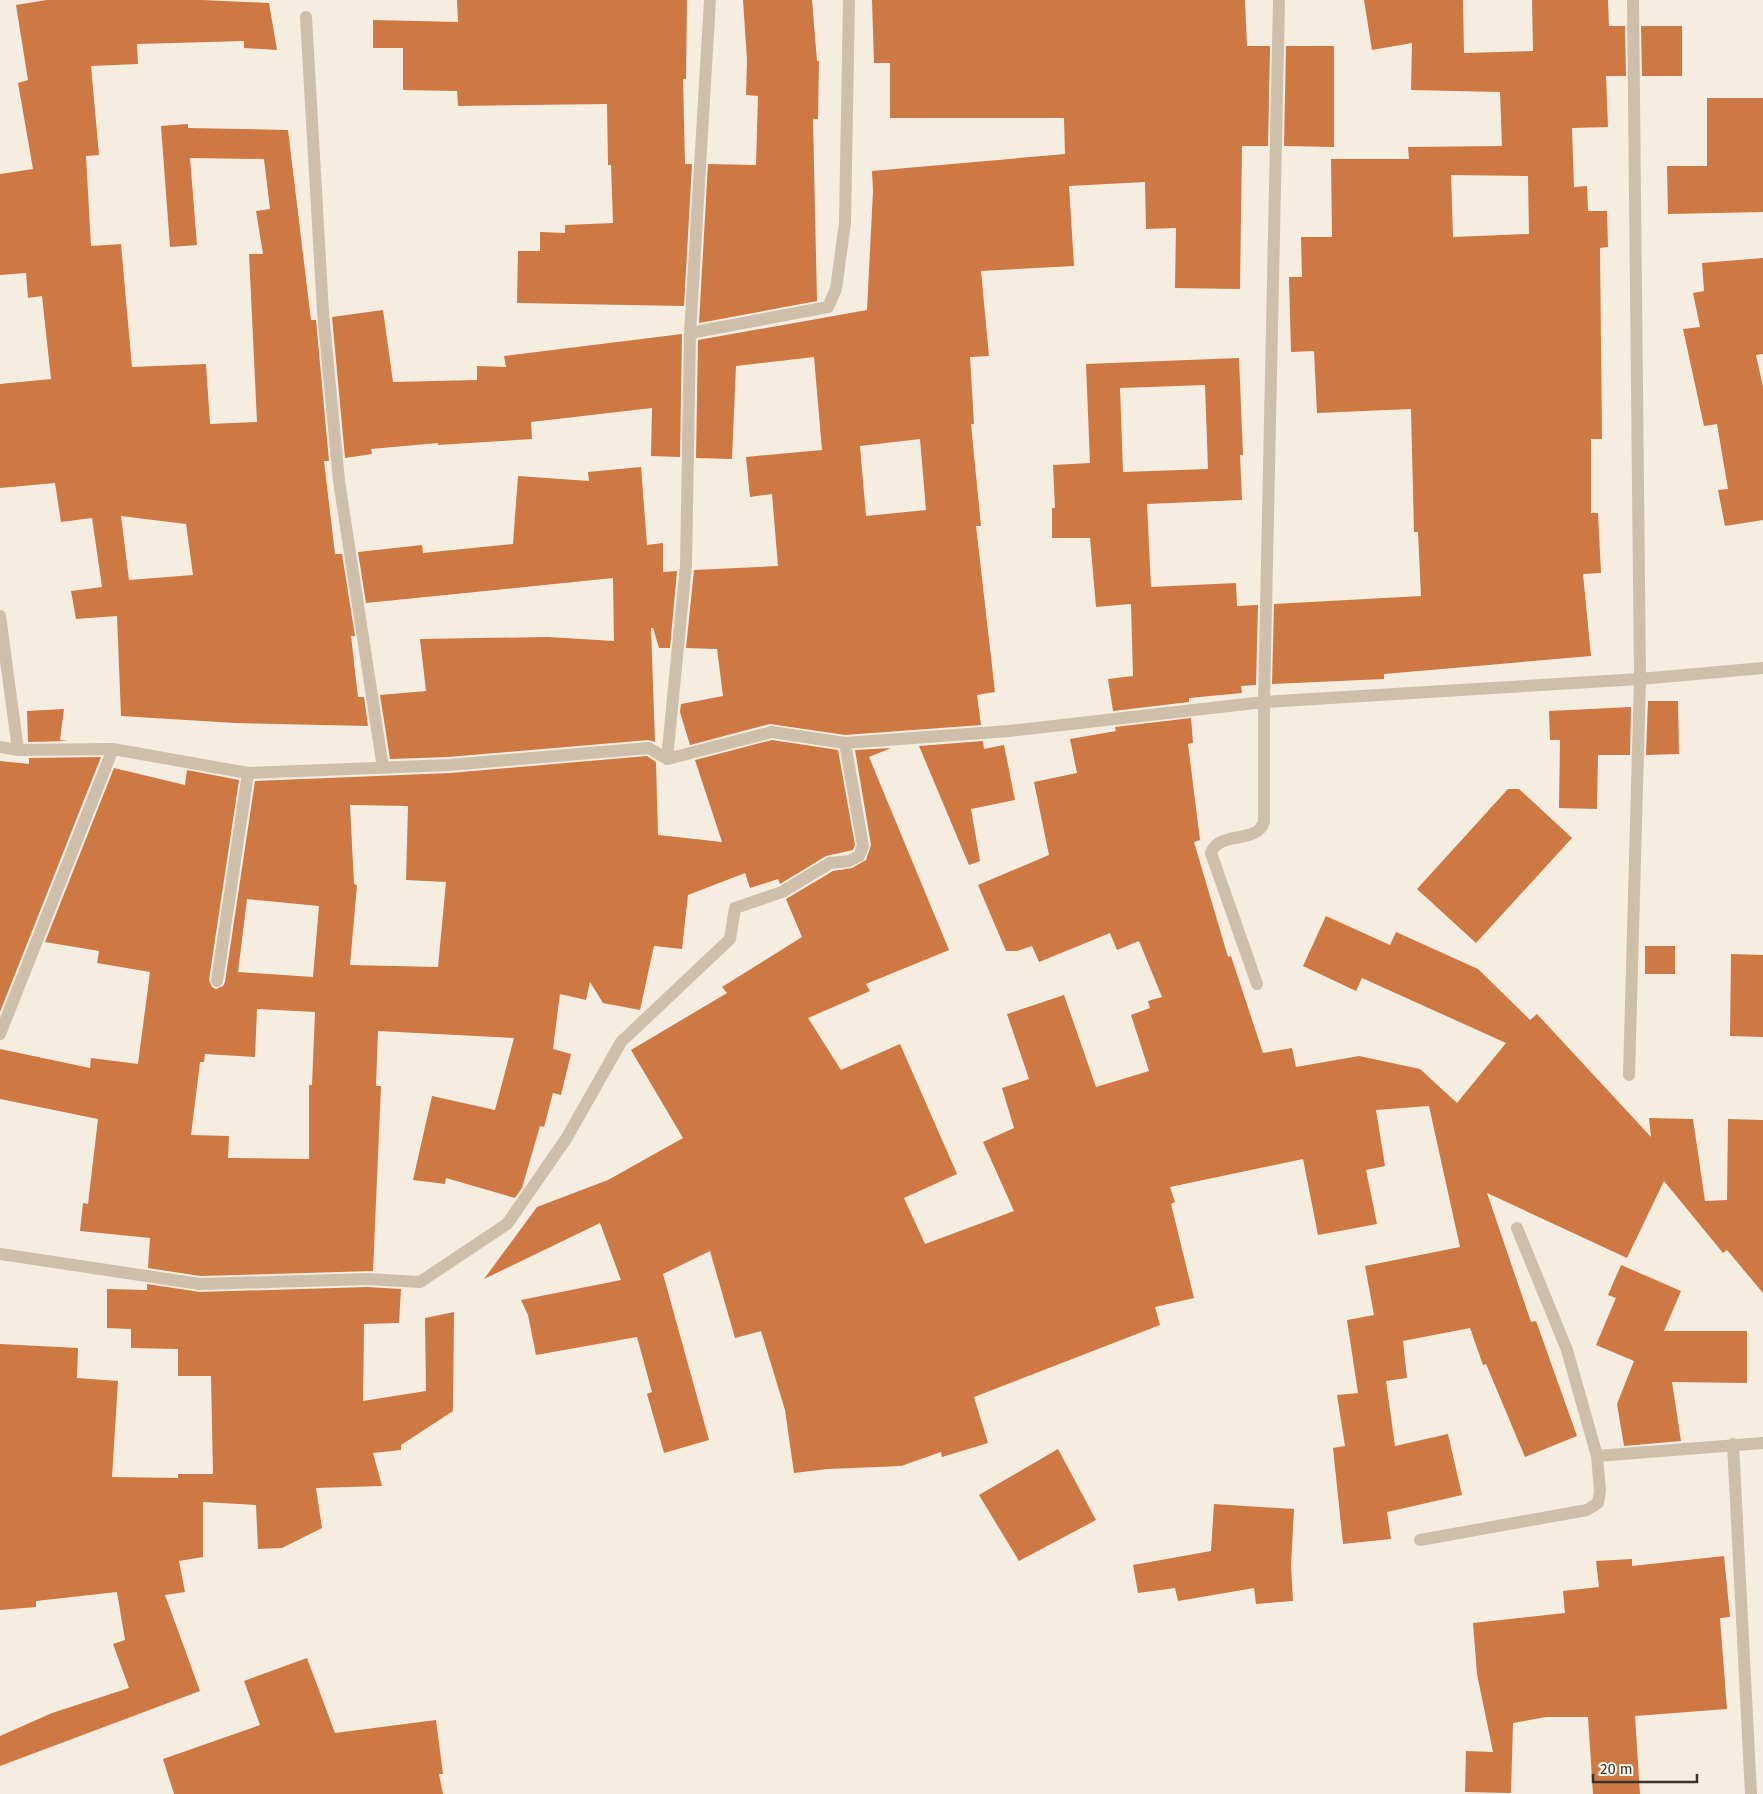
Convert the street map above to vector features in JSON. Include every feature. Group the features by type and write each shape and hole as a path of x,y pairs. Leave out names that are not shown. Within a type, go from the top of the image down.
{"street":[{"path":"668,758 686,565 690,334 710,0"},
{"path":"690,334 828,307 836,289 845,223 849,0"},
{"path":"1257,984 1211,852 1213,846 1220,842 1255,833 1262,828 1264,822 1264,702 1279,0"},
{"path":"1629,1075 1640,679 1633,0"},
{"path":"306,17 324,312 339,481 383,768"},
{"path":"0,616 18,750"},
{"path":"0,747 18,750 113,749 248,773 383,768 648,748 668,758 772,732 845,743 1009,731 1264,702 1640,679 1763,668"},
{"path":"0,1254 200,1284 367,1279 420,1282 507,1224 566,1139 621,1042 730,939 735,908 782,892 830,863 849,860 859,856 864,846 845,743"},
{"path":"0,1034 113,749"},
{"path":"217,981 248,773"},
{"path":"1420,1540 1587,1510 1598,1503 1600,1491 1597,1456 1567,1350 1517,1228"},
{"path":"1597,1456 1763,1443"},
{"path":"1733,1444 1751,1794"}],"building":[{"path":"47,0 202,0 269,3 277,50 244,48 244,41 137,44 138,64 91,66 99,155 86,156 91,246 121,244 132,367 206,364 210,424 257,422 249,254 263,254 256,211 270,209 264,159 190,158 197,245 170,247 161,126 188,124 188,128 288,130 311,320 316,320 329,461 324,461 335,554 342,554 355,636 351,636 358,697 364,697 368,726 235,723 121,716 117,616 76,619 71,591 102,587 92,518 61,522 55,483 0,488 0,384 51,379 42,296 28,298 26,273 0,275 0,174 33,169 18,83 28,80 16,5","holes":["121,516 186,524 193,575 129,580"]},
{"path":"457,0 687,0 686,79 683,79 685,164 692,164 684,306 517,303 518,251 540,251 540,232 565,233 565,225 613,223 611,165 608,165 607,104 458,106 457,91 403,90 403,48 373,48 373,20 458,22"},
{"path":"743,0 812,0 817,61 819,61 818,119 813,119 817,301 699,323 708,164 756,165 758,96 746,95 747,60"},
{"path":"872,0 1245,0 1247,46 1270,46 1268,146 1242,146 1240,289 1175,288 1176,228 1146,229 1145,182 1069,186 1074,266 981,271 989,356 970,357 974,424 971,424 981,526 976,526 995,692 977,695 981,725 845,735 770,724 690,745 680,712 681,704 723,696 717,649 686,648 694,570 778,566 772,494 750,497 746,457 822,450 814,357 736,366 732,459 696,458 698,340 867,310 873,191 872,171 1065,154 1064,118 890,118 890,63 874,63","holes":["920,439 926,510 866,516 860,446"]},
{"path":"1364,0 1463,0 1464,53 1533,51 1532,0 1608,0 1609,26 1625,26 1626,76 1606,76 1608,127 1572,128 1574,187 1587,186 1588,211 1607,211 1608,247 1600,248 1602,439 1591,439 1591,513 1598,513 1601,573 1583,574 1591,656 1384,674 1384,679 1272,684 1274,604 1421,596 1418,532 1414,532 1411,409 1317,413 1314,351 1291,352 1289,277 1302,277 1301,237 1332,237 1331,159 1409,159 1408,147 1502,146 1500,92 1411,90 1412,43 1372,50","holes":["1451,175 1528,176 1529,234 1453,237"]},
{"path":"1641,26 1682,26 1682,76 1642,76"},
{"path":"1286,46 1334,46 1334,147 1284,146"},
{"path":"1707,98 1763,98 1763,212 1668,214 1667,166 1707,166"},
{"path":"1763,258 1763,354 1756,355 1763,387 1763,520 1725,526 1718,490 1728,489 1717,424 1704,426 1683,329 1700,327 1693,293 1704,291 1702,263"},
{"path":"383,310 393,382 477,380 477,366 506,367 504,356 682,334 680,457 651,456 652,408 531,422 532,439 438,445 438,443 371,449 372,454 345,458 332,317"},
{"path":"1239,358 1243,455 1240,455 1242,500 1147,504 1151,587 1236,583 1237,606 1258,605 1256,685 1241,686 1242,693 1189,698 1189,702 1113,711 1108,679 1133,676 1131,604 1096,607 1090,538 1052,538 1052,508 1055,508 1053,465 1090,463 1086,364","holes":["1205,385 1208,469 1123,472 1120,388"]},
{"path":"641,467 647,545 663,543 663,572 677,571 670,648 659,648 653,628 651,628 655,742 648,740 448,757 390,759 380,695 426,691 420,639 548,637 614,641 613,578 366,603 358,552 422,545 423,553 513,544 518,476 589,481 588,472"},
{"path":"1648,701 1678,701 1679,754 1646,755"},
{"path":"1631,707 1630,755 1598,755 1597,809 1559,808 1560,740 1550,740 1549,711"},
{"path":"64,709 60,740 68,741 28,742 27,711"},
{"path":"1191,718 1193,743 1188,744 1200,840 1194,842 1228,957 1231,956 1263,1053 1292,1048 1296,1067 1359,1056 1420,1069 1457,1103 1506,1043 1362,978 1356,991 1303,966 1326,916 1390,945 1396,932 1478,969 1530,1020 1537,1014 1651,1137 1649,1118 1693,1119 1705,1201 1727,1200 1728,1119 1763,1120 1763,1293 1727,1250 1723,1253 1664,1181 1627,1258 1487,1193 1531,1322 1536,1321 1577,1436 1525,1457 1486,1364 1483,1365 1470,1328 1403,1341 1407,1378 1386,1381 1395,1446 1448,1434 1462,1495 1387,1512 1391,1539 1343,1544 1333,1448 1345,1446 1337,1395 1358,1393 1347,1320 1374,1315 1365,1266 1460,1247 1429,1106 1376,1110 1385,1166 1366,1170 1377,1224 1318,1235 1303,1159 1170,1187 1175,1202 1171,1204 1194,1298 1155,1307 1160,1325 974,1397 988,1443 942,1457 941,1452 901,1466 828,1469 794,1473 785,1410 761,1331 735,1338 710,1251 663,1274 709,1440 664,1453 647,1394 652,1392 637,1337 536,1355 528,1315 521,1300 621,1280 600,1223 484,1279 537,1207 608,1180 683,1138 631,1050 727,993 722,987 802,937 786,899 833,871 852,868 866,860 871,845 855,750 891,748 869,757 949,950 866,984 870,991 808,1018 841,1070 900,1044 957,1174 904,1198 925,1244 1014,1211 983,1142 1014,1128 1002,1088 1029,1079 1007,1014 1064,995 1096,1087 1149,1071 1131,1015 1150,1008 1148,1001 1162,997 1139,941 1117,950 1110,933 1039,962 1032,946 1017,951 1006,951 978,885 1049,855 1034,782 1077,773 1070,739 1116,731 1115,727"},
{"path":"772,740 838,750 855,845 853,850 826,856 780,884 778,879 750,888 745,873 688,895 682,949 654,946 640,1010 603,1003 590,982 586,1000 560,994 553,1049 571,1054 561,1095 553,1093 544,1127 540,1126 522,1188 515,1198 446,1178 445,1184 413,1180 432,1096 495,1110 514,1038 378,1031 376,1086 381,1086 373,1271 200,1276 148,1268 150,1238 80,1231 83,1203 88,1204 98,1119 0,1099 0,1049 90,1068 91,1058 138,1064 150,972 97,963 99,951 45,942 114,768 185,785 187,770 239,780 209,980 212,987 216,989 223,986 225,982 255,781 450,773 647,756 656,762 658,835 722,842 695,760","holes":["350,805 408,806 406,880 446,882 438,967 350,965 357,885 354,884","247,899 319,906 313,977 238,972","257,1009 315,1012 312,1085 309,1085 309,1159 228,1158 229,1136 191,1135 200,1062 204,1062 205,1054 255,1057"]},
{"path":"983,741 984,749 1004,745 1015,800 971,809 980,861 969,865 919,746"},
{"path":"101,757 0,1012 0,761 29,764 29,758"},
{"path":"1508,789 1519,789 1572,838 1476,943 1417,889"},
{"path":"1645,946 1675,946 1675,974 1645,974"},
{"path":"1731,954 1763,955 1763,1037 1730,1036"},
{"path":"1621,1265 1681,1291 1664,1331 1747,1331 1747,1383 1672,1382 1681,1441 1624,1446 1617,1404 1634,1361 1596,1345 1616,1298 1608,1295"},
{"path":"147,1284 200,1292 367,1287 401,1289 399,1323 364,1324 363,1401 426,1391 425,1318 454,1312 453,1411 401,1445 401,1450 373,1453 382,1486 316,1488 322,1528 282,1548 258,1549 256,1505 203,1502 203,1557 179,1561 185,1592 165,1595 200,1691 0,1766 0,1736 52,1713 129,1688 113,1644 125,1640 117,1592 36,1601 36,1607 0,1610 0,1344 78,1348 77,1378 118,1381 112,1477 178,1478 178,1474 213,1474 211,1376 178,1376 178,1349 131,1348 131,1329 107,1328 107,1289 147,1290"},
{"path":"1058,1449 1096,1520 1019,1561 979,1495"},
{"path":"1214,1504 1294,1509 1291,1566 1293,1601 1256,1604 1254,1588 1178,1601 1175,1588 1138,1593 1133,1565 1211,1551"},
{"path":"1724,1556 1730,1617 1720,1618 1727,1709 1635,1716 1640,1794 1593,1794 1588,1717 1546,1717 1513,1723 1511,1793 1465,1792 1466,1751 1493,1752 1477,1674 1473,1623 1565,1613 1563,1591 1599,1587 1596,1561 1632,1559 1632,1566"},
{"path":"307,1658 335,1733 436,1720 443,1774 439,1774 443,1794 174,1794 163,1759 260,1725 244,1681"}]}
